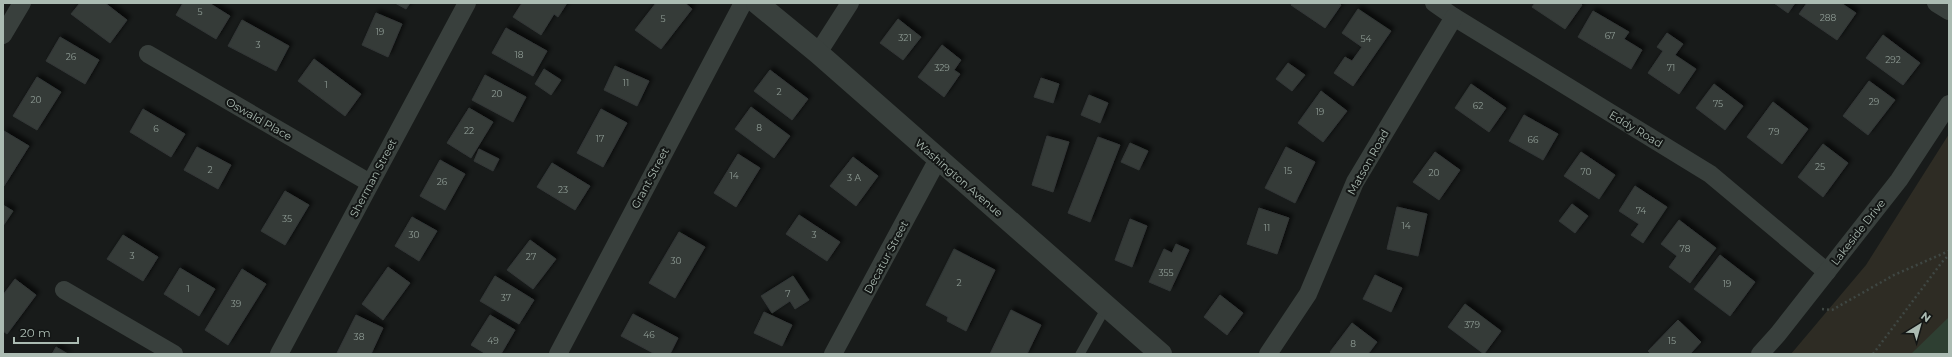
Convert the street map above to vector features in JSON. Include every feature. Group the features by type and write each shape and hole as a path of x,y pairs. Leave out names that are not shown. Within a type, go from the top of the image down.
{"street":[{"path":"3,35 22,3"},
{"name":"Sherman Street","path":"279,354 467,3"},
{"name":"Grant Street","path":"558,354 743,3"},
{"name":"Washington Avenue","path":"757,3 818,53 1161,354"},
{"path":"818,53 850,3"},
{"name":"Eddy Road","path":"1434,3 1454,17 1710,174 1827,272"},
{"path":"1936,3 1949,11"},
{"name":"Matson Road","path":"1268,354 1308,294 1355,182 1454,17"},
{"name":"Oswald Place","path":"148,54 370,183"},
{"name":"Lakeside Drive","path":"1760,354 1899,180 1949,104"},
{"name":"Decatur Street","path":"833,354 938,159"},
{"path":"64,290 174,354"}],"lane":[{"path":"1080,354 1107,306"}],"path":[{"path":"1799,307 1832,310 1894,275 1949,251"},
{"path":"1873,354 1942,262 1949,255"}],"shaded area":[{"path":"1949,134 1949,354 1791,354 1866,265"},
{"path":"1949,317 1949,354 1911,354"}],"building":[{"path":"80,3 105,3 127,20 110,43 71,14"},
{"path":"183,3 209,3 230,16 216,39 176,15"},
{"path":"395,3 410,3 406,9"},
{"path":"522,3 567,3 558,17 554,14 541,35 513,17"},
{"path":"656,3 685,3 692,9 661,49 635,30"},
{"path":"1292,3 1338,3 1341,5 1325,28 1291,5"},
{"path":"1535,3 1579,3 1582,5 1565,29 1532,7"},
{"path":"1774,3 1795,3 1788,13"},
{"path":"1807,3 1841,3 1856,13 1837,40 1799,14"},
{"path":"1358,9 1391,31 1353,86 1334,73 1345,57 1352,61 1362,47 1342,33"},
{"path":"1593,11 1629,32 1624,39 1642,50 1631,69 1578,37"},
{"path":"376,13 402,24 388,57 362,45"},
{"path":"898,19 921,37 903,60 880,43"},
{"path":"242,20 289,46 276,71 228,46"},
{"path":"506,28 547,51 533,76 492,53"},
{"path":"1667,33 1683,44 1675,55 1696,69 1679,94 1648,73 1663,51 1657,47"},
{"path":"1883,35 1920,63 1903,85 1866,58"},
{"path":"60,37 99,60 85,84 46,61"},
{"path":"942,45 961,60 954,70 960,74 944,97 918,77"},
{"path":"314,59 361,94 345,116 298,81"},
{"path":"1288,63 1305,75 1292,91 1276,79"},
{"path":"615,66 649,81 637,106 604,90"},
{"path":"544,69 561,80 551,95 535,84"},
{"path":"770,70 808,99 792,120 754,91"},
{"path":"485,75 526,97 513,122 472,100"},
{"path":"37,77 61,92 37,130 13,116"},
{"path":"1041,78 1059,84 1053,103 1034,97"},
{"path":"1869,81 1895,100 1868,135 1843,116"},
{"path":"1471,84 1506,108 1489,132 1455,108"},
{"path":"1714,84 1743,106 1725,130 1696,108"},
{"path":"1321,91 1347,111 1323,142 1298,123"},
{"path":"1089,95 1108,103 1100,123 1081,115"},
{"path":"1773,102 1808,129 1782,164 1747,137"},
{"path":"751,107 790,136 774,158 735,129"},
{"path":"469,108 493,122 471,158 447,143"},
{"path":"143,109 185,134 171,157 130,132"},
{"path":"601,109 627,123 603,167 577,153"},
{"path":"1524,115 1558,134 1543,160 1509,141"},
{"path":"4,131 29,146 4,186 3,185"},
{"path":"1047,136 1069,142 1053,192 1032,185"},
{"path":"1098,137 1120,145 1090,222 1068,213"},
{"path":"1130,143 1148,151 1139,170 1121,162"},
{"path":"1823,144 1848,163 1823,197 1798,177"},
{"path":"197,147 231,165 218,189 184,170"},
{"path":"1286,147 1315,162 1295,203 1265,188"},
{"path":"479,149 499,159 493,171 474,161"},
{"path":"1435,152 1460,170 1439,200 1413,182"},
{"path":"1581,152 1615,175 1599,199 1564,176"},
{"path":"738,154 760,168 736,207 714,193"},
{"path":"853,157 878,176 856,206 830,186"},
{"path":"440,160 465,174 445,210 420,196"},
{"path":"552,163 590,186 575,210 537,187"},
{"path":"1635,186 1667,207 1643,243 1631,235 1639,224 1619,211"},
{"path":"285,191 309,205 285,245 261,231"},
{"path":"1572,204 1588,216 1575,233 1559,221"},
{"path":"3,205 13,211 3,226"},
{"path":"1397,207 1427,214 1418,256 1387,249"},
{"path":"1259,208 1289,218 1277,254 1247,244"},
{"path":"799,215 840,242 827,261 786,234"},
{"path":"412,217 437,231 419,261 395,246"},
{"path":"1130,219 1147,226 1132,267 1115,260"},
{"path":"1679,220 1716,248 1690,283 1669,267 1677,256 1661,244"},
{"path":"679,232 705,247 675,298 649,283"},
{"path":"123,235 158,257 143,281 107,259"},
{"path":"530,240 556,259 533,289 507,270"},
{"path":"1176,244 1189,250 1170,291 1149,282 1164,249 1172,253"},
{"path":"954,249 995,270 966,331 947,321 948,317 926,305"},
{"path":"1720,255 1755,282 1730,316 1694,289"},
{"path":"388,267 410,283 383,320 362,304"},
{"path":"180,268 215,289 199,316 164,294"},
{"path":"242,269 266,284 228,345 205,330"},
{"path":"1375,275 1402,288 1391,312 1363,299"},
{"path":"495,276 534,300 519,324 480,301"},
{"path":"793,276 809,300 795,309 790,301 772,313 761,296"},
{"path":"15,279 36,295 7,334 3,331 3,295"},
{"path":"1220,295 1243,313 1227,335 1204,317"},
{"path":"1465,304 1501,331 1484,354 1448,327"},
{"path":"1011,310 1041,325 1027,354 990,354"},
{"path":"764,312 792,325 782,346 754,333"},
{"path":"633,314 678,338 670,354 655,354 621,336"},
{"path":"356,315 383,328 371,354 337,353"},
{"path":"490,315 515,330 501,354 486,354 471,345"},
{"path":"1678,320 1701,342 1690,354 1651,354 1648,351"},
{"path":"1352,323 1377,342 1368,354 1332,354 1330,352"},
{"path":"56,347 68,354 52,354"}]}
